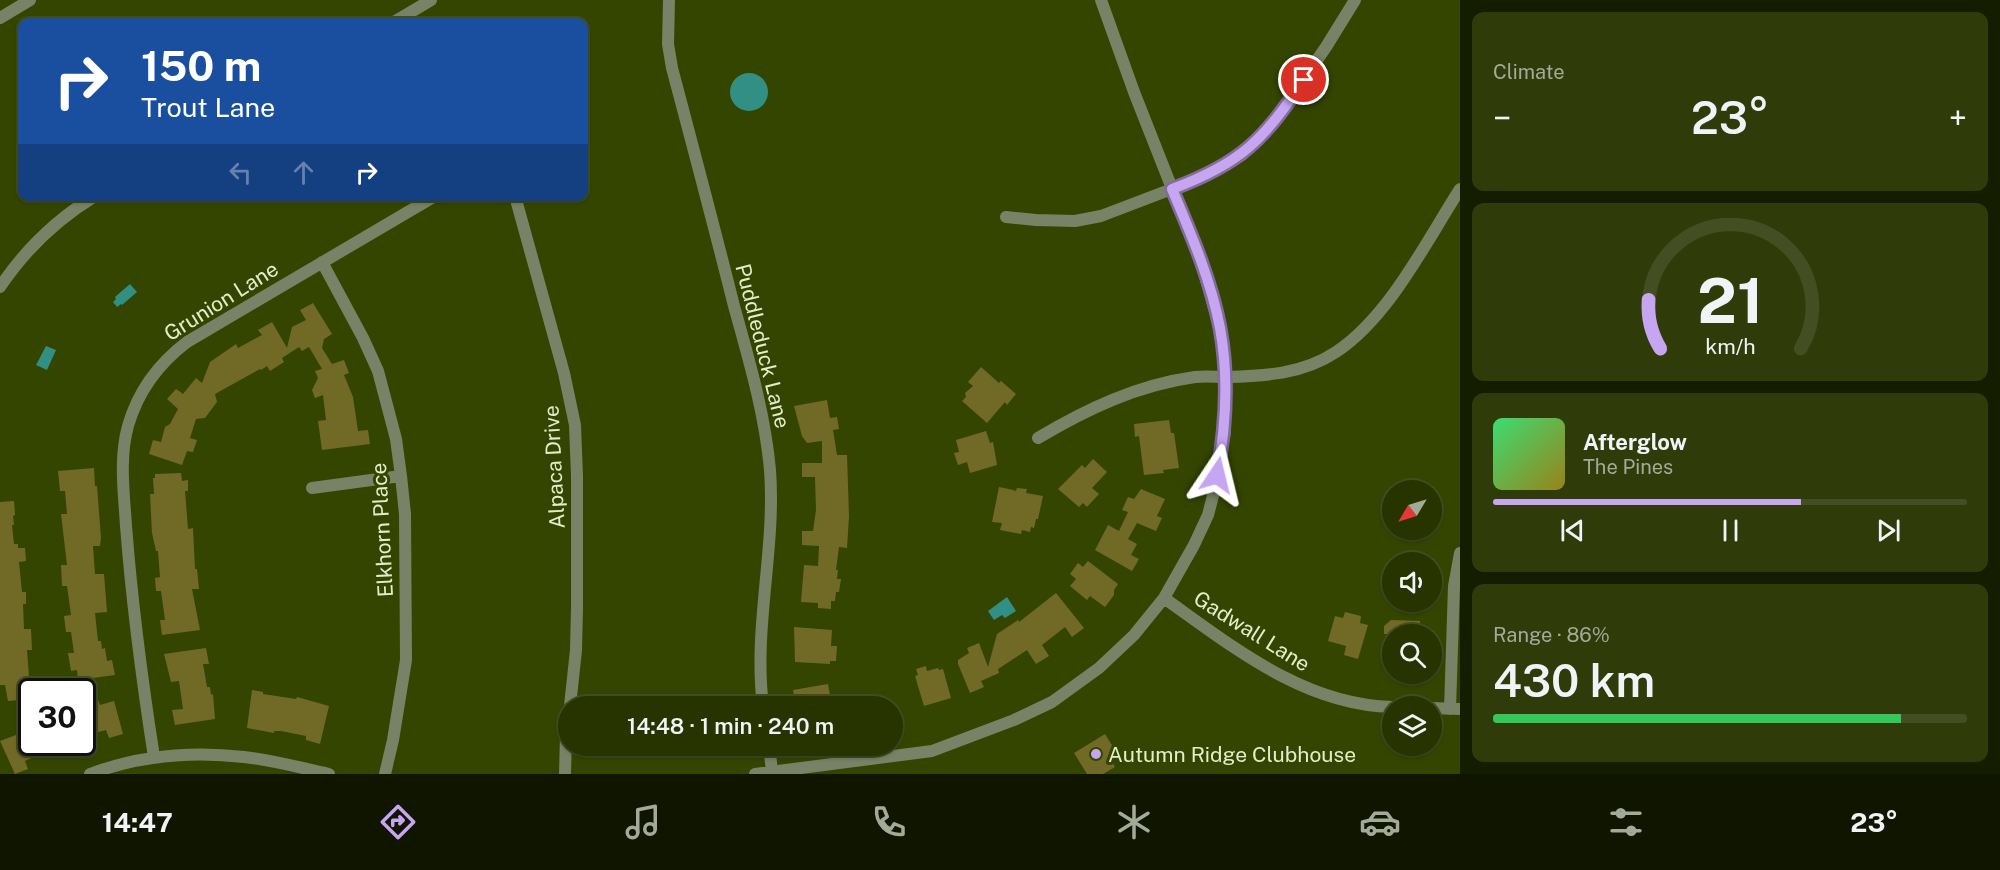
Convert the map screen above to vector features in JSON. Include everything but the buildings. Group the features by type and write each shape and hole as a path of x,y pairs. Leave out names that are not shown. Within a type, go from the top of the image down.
{"street":[{"path":"0,18 30,0"},
{"path":"401,18 431,0"},
{"name":"Puddleduck Lane","path":"669,0 668,44 672,68 751,370 766,441 771,500 762,622 763,696"},
{"path":"755,774 932,751 1014,720 1052,702 1099,668 1134,635 1164,598 1208,515 1225,433 1226,377 1220,330 1201,262 1134,92 1101,0"},
{"path":"1006,217 1075,220 1101,216 1172,189 1231,162 1262,136 1282,112 1355,0"},
{"path":"414,11 418,18"},
{"path":"1038,438 1111,399 1150,386 1197,377 1276,374 1304,368 1336,352 1366,328 1387,302 1460,189"},
{"path":"0,286 43,236 57,223 89,201"},
{"name":"Grunion Lane","path":"154,757 133,604 123,482 122,459 127,428 134,407 151,376 187,342 426,201"},
{"name":"Alpaca Drive","path":"516,201 566,382 574,425 577,476 577,608 576,650 571,696"},
{"name":"Elkhorn Place","path":"322,262 378,371 396,439 401,476 405,514 406,660 385,774"},
{"path":"312,488 401,476"},
{"path":"1455,709 1454,586 1460,553"},
{"name":"Gadwall Lane","path":"1164,598 1220,638 1282,677 1319,694 1348,703 1382,706"},
{"path":"565,756 565,774"},
{"path":"770,756 772,771"},
{"path":"90,774 154,757 243,757 330,774"}],"water":[{"path":"749,73 762,79 768,92 762,105 749,111 736,105 730,92 736,79"},
{"path":"130,284 137,292 117,307 113,302 115,297"},
{"path":"46,346 56,350 47,370 36,365"},
{"path":"1007,597 1016,611 1005,618 1002,615 994,620 988,611"}],"place":[{"name":"Autumn Ridge Clubhouse","path":"1096,754"}],"route":[{"path":"1217,475 1225,433 1226,377 1220,330 1201,262 1172,189 1242,155 1272,125 1304,80"}]}
